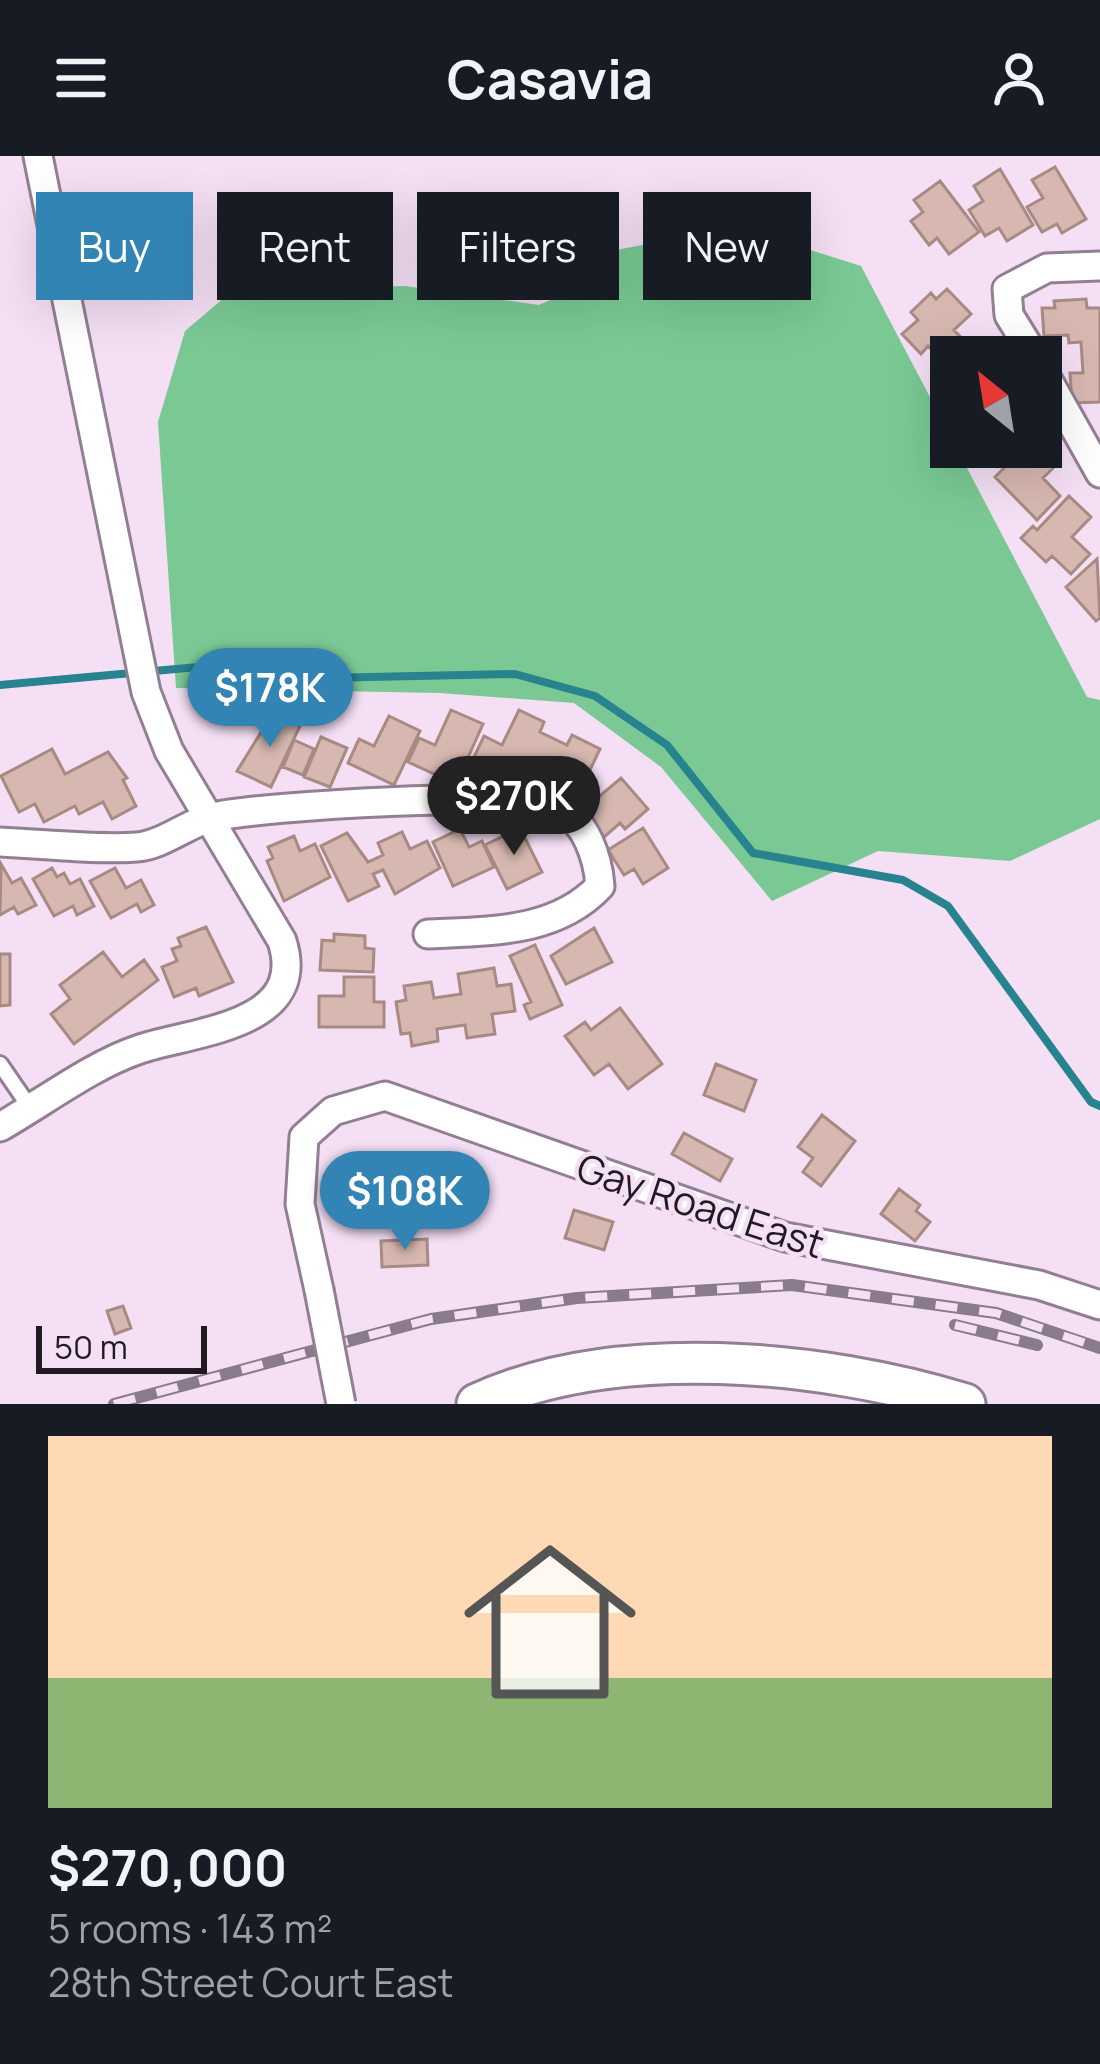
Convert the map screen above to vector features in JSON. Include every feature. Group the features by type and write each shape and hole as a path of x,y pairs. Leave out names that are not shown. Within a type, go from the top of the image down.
{"main road":[{"path":"476,1404 559,1378 691,1366 804,1370 908,1397 965,1404"}],"street":[{"path":"0,1127 140,1049 176,1042 260,1010 286,983 282,941 169,751 146,692 38,156"},
{"path":"1022,336 1009,315 1007,290 1047,268 1100,266"},
{"path":"1062,405 1100,473"},
{"path":"0,842 142,847 206,818 249,809 537,801 557,806 579,826 600,886 580,908 501,930 428,934"},
{"name":"Gay Road East","path":"341,1404 300,1204 304,1137 333,1111 385,1096 785,1238 1022,1281 1100,1305"}],"lane":[{"path":"0,1064 31,1109"}],"green space":[{"path":"643,245 643,300 811,300 811,250 861,266 930,397 930,468 967,468 1087,697 1100,700 1100,819 1010,861 878,851 772,901 661,767 574,703 440,693 176,688 158,422 185,331 221,300 393,300 393,286 417,288 417,300 539,305 550,300 619,300 619,249"}],"building":[{"path":"1055,167 1086,219 1062,233 1057,224 1042,232 1027,207 1043,198 1032,180"},
{"path":"1000,169 1033,225 1007,241 999,228 985,236 969,210 983,201 974,186"},
{"path":"940,181 979,232 949,254 937,238 929,245 911,221 923,212 914,200"},
{"path":"947,289 971,314 954,330 960,336 930,336 930,348 921,354 902,334 918,320 911,312 931,293 936,299"},
{"path":"1086,299 1087,308 1100,308 1100,402 1072,403 1070,373 1083,373 1081,342 1069,343 1068,335 1044,336 1042,308 1055,308 1054,301"},
{"path":"1004,468 1053,468 1043,478 1060,496 1037,520 995,477"},
{"path":"1069,496 1091,517 1072,537 1090,554 1071,574 1052,556 1046,562 1021,538 1033,526 1037,530"},
{"path":"1097,559 1100,618 1096,621 1066,587"},
{"path":"451,710 483,724 456,784 408,762 419,738 435,745"},
{"path":"519,710 544,722 540,732 567,745 572,735 600,749 578,795 544,778 549,767 530,758 518,783 472,761 484,736 502,745"},
{"path":"273,713 300,726 271,787 237,771"},
{"path":"389,716 420,731 394,785 348,763 359,739 374,746"},
{"path":"321,737 347,748 330,787 304,777"},
{"path":"294,740 314,749 303,775 283,767"},
{"path":"52,749 65,774 108,752 127,778 123,780 136,806 112,819 103,802 79,814 75,806 44,822 35,804 19,812 1,776"},
{"path":"621,778 648,809 625,829 620,823 604,837 582,811"},
{"path":"520,828 542,872 507,889 485,845"},
{"path":"643,828 668,868 643,884 634,869 624,875 608,850"},
{"path":"460,829 469,847 482,841 494,867 453,886 433,842"},
{"path":"402,832 410,849 427,841 440,868 395,894 383,870 373,874 379,886 348,901 321,846 347,833 368,862 383,855 378,843"},
{"path":"294,836 300,851 315,844 330,877 284,901 267,861 273,858 268,847"},
{"path":"1,864 12,883 21,878 36,905 18,914 14,907 0,915"},
{"path":"52,868 57,877 64,873 70,884 80,879 94,906 77,915 73,906 54,916 33,879"},
{"path":"115,868 126,888 141,880 154,905 141,912 137,904 111,918 90,881"},
{"path":"206,927 233,982 199,996 196,988 174,997 162,967 177,961 172,949 181,946 178,938"},
{"path":"594,928 612,962 566,984 551,956"},
{"path":"334,934 365,936 365,948 374,949 373,972 320,970 322,940 334,941"},
{"path":"535,945 562,1005 530,1019 524,1005 531,1002 510,956"},
{"path":"103,952 122,977 144,960 158,980 74,1044 51,1014 70,999 60,985"},
{"path":"0,954 10,954 10,1005 0,1006"},
{"path":"494,968 497,986 511,984 515,1011 492,1014 495,1034 467,1038 465,1025 437,1029 438,1041 412,1046 410,1033 401,1034 396,1002 406,1000 404,986 431,982 434,998 461,994 458,974"},
{"path":"344,977 374,977 374,1002 384,1002 384,1027 319,1027 319,996 344,996"},
{"path":"620,1008 662,1064 628,1089 609,1064 594,1075 565,1036 585,1022 591,1030"},
{"path":"716,1064 756,1080 744,1111 704,1095"},
{"path":"822,1115 855,1141 821,1186 803,1172 813,1158 798,1147"},
{"path":"684,1133 732,1159 720,1181 672,1154"},
{"path":"899,1189 920,1205 916,1211 930,1222 915,1241 881,1214"},
{"path":"574,1210 613,1222 604,1250 565,1238"},
{"path":"427,1239 428,1265 382,1267 381,1241"},
{"path":"123,1306 131,1328 115,1334 107,1311"}],"waterway":[{"path":"0,685 198,667 323,678 515,674 595,696 667,745 753,853 903,880 948,906 1091,1102 1100,1106"}],"railway":[{"path":"114,1404 431,1319 577,1298 792,1285 996,1313 1100,1348"},
{"path":"955,1325 1037,1345"}]}
